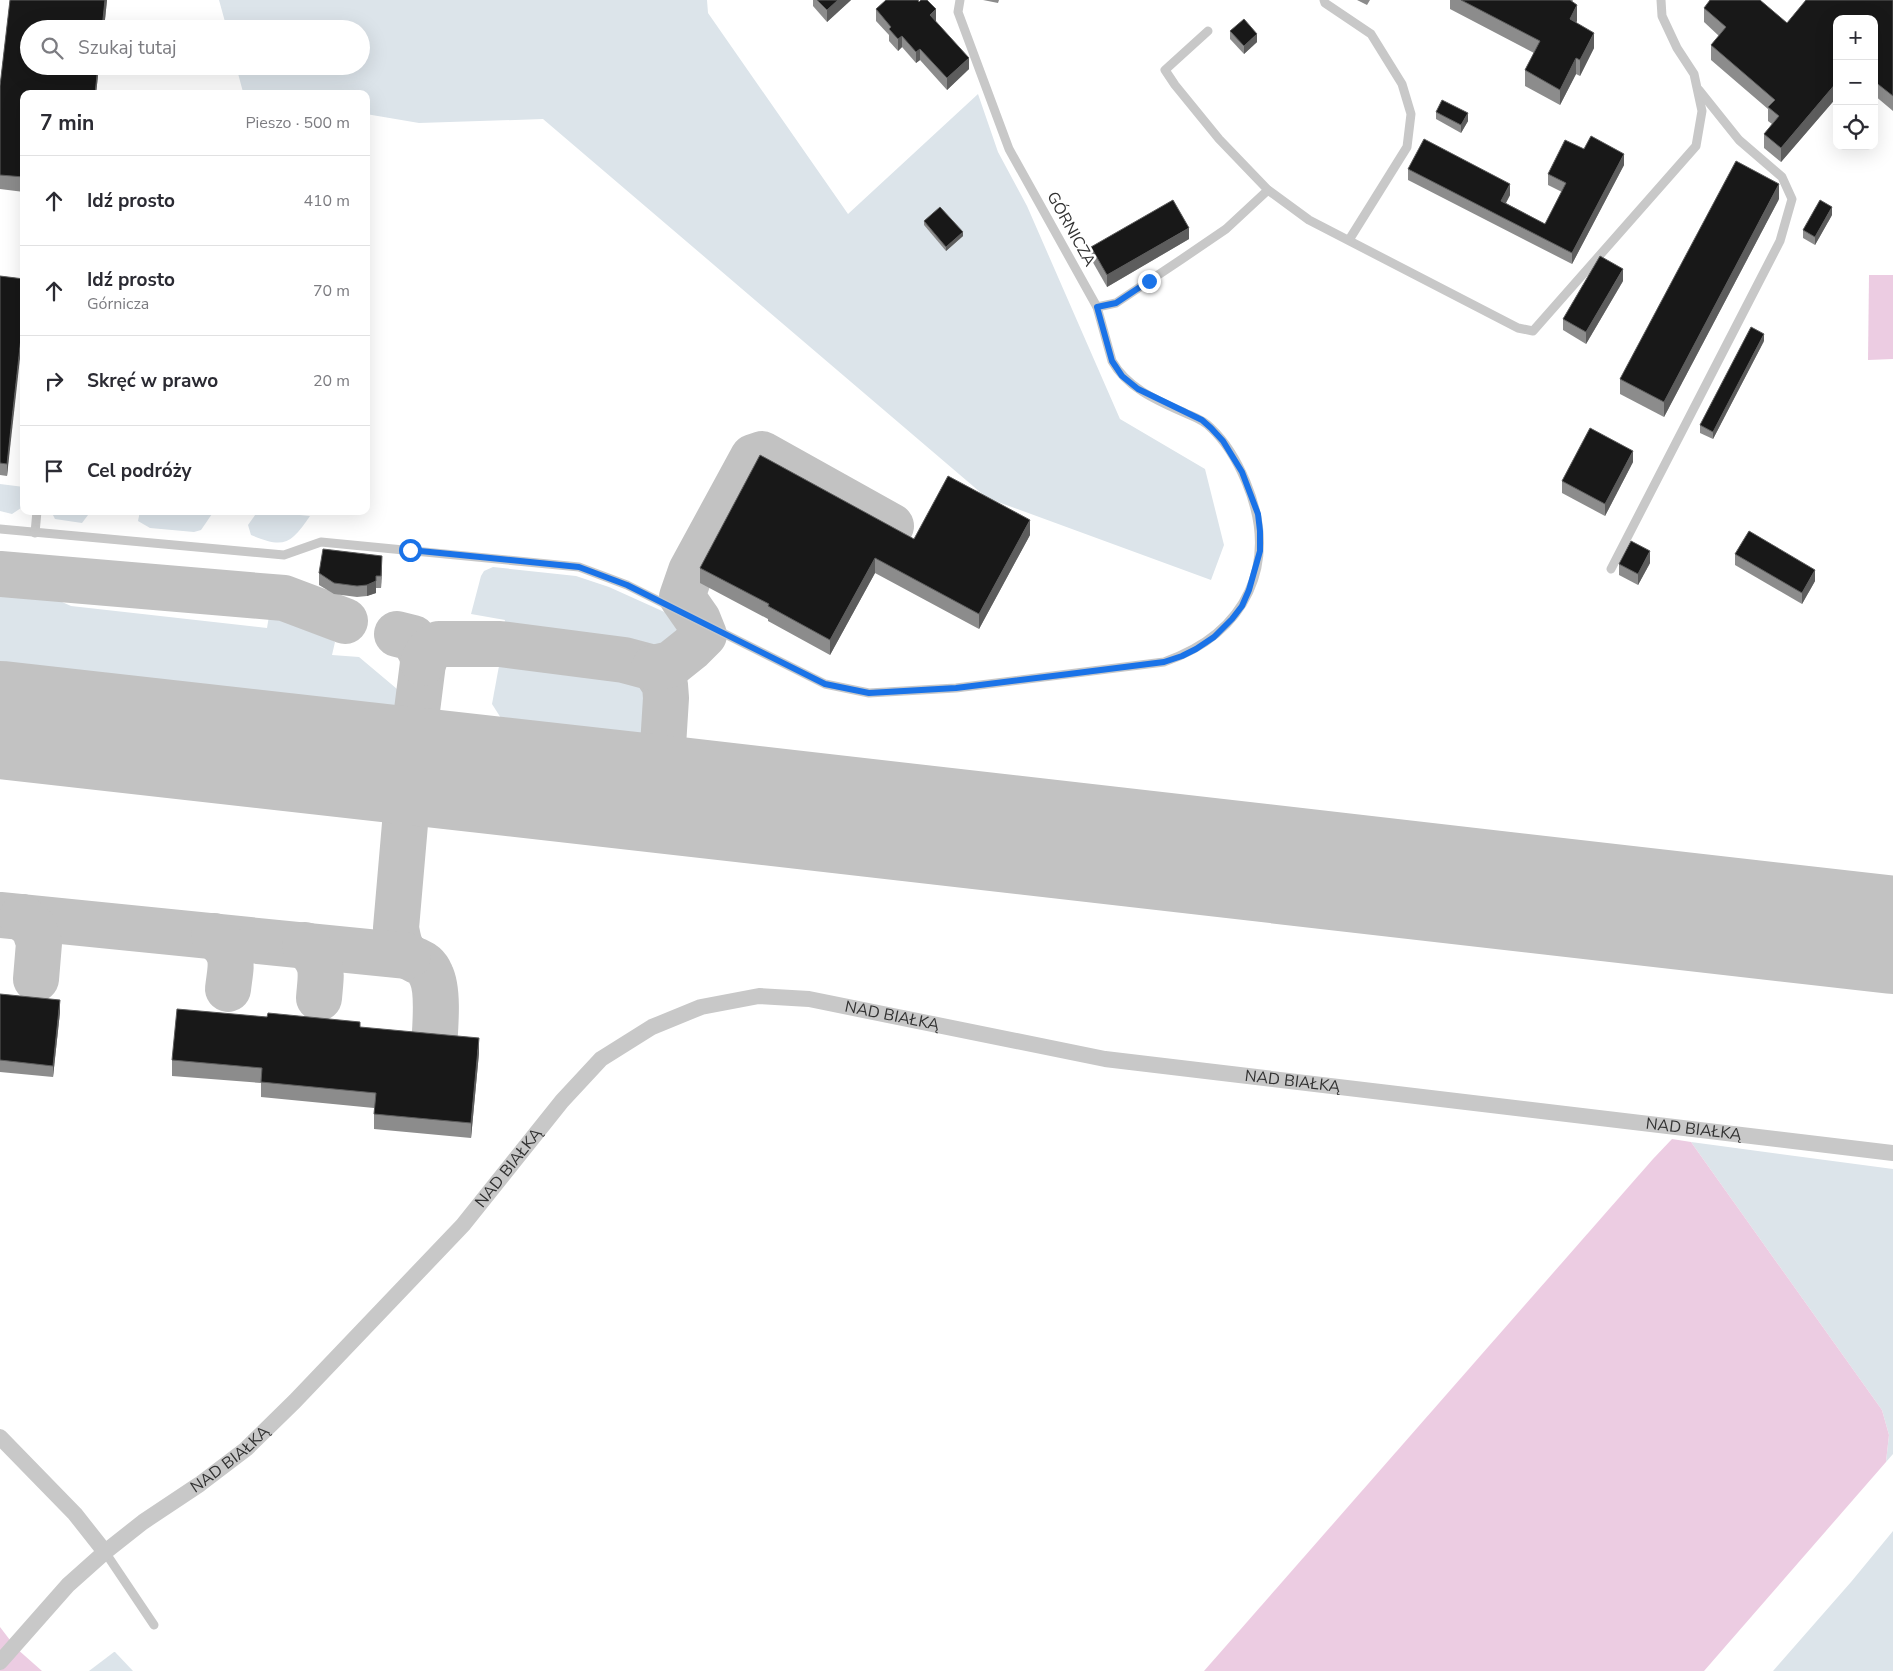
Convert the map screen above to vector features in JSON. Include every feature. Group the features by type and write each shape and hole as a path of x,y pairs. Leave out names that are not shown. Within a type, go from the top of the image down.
{"street":[{"name":"NAD BIAŁKĄ","path":"0,1662 68,1585 105,1552 246,1449 296,1401 463,1225 562,1101 601,1059 652,1027 701,1007 759,996 808,999 1104,1059 1893,1154"},
{"path":"0,1437 75,1514 105,1552"}],"lane":[{"name":"GÓRNICZA","path":"0,529 284,555 320,542 579,567 627,585 825,684 869,693 956,688 1164,662 1196,649 1214,637 1242,606 1249,590 1260,551 1258,514 1242,472 1223,441 1211,428 1202,420 1138,389 1122,376 1112,361 1097,307 1009,149 958,12 960,0"},
{"path":"1324,0 1325,3 1371,34 1402,84 1411,114 1407,147 1349,240"},
{"path":"1208,32 1165,70 1219,139 1268,190 1309,220 1518,328 1534,331 1696,146 1702,111 1694,74 1677,48 1662,16 1661,0"},
{"path":"1611,569 1780,241 1792,199 1782,177 1739,140 1697,88"},
{"path":"1097,307 1116,303 1226,229 1268,190"},
{"path":"35,532 37,515"},
{"path":"105,1552 154,1626"}],"shaded area":[{"path":"219,0 707,0 708,13 848,214 978,94 998,152 1027,206 1120,419 1205,469 1224,545 1211,580 987,498 543,119 419,123 370,115 370,90 242,90 238,75 370,75 370,20 225,20"},
{"path":"1869,275 1893,275 1893,359 1868,360"},
{"path":"0,484 20,486 20,509 12,514 0,511"},
{"path":"53,515 88,515 82,523 55,519"},
{"path":"139,515 211,515 201,530 194,532 150,528 138,521"},
{"path":"255,515 310,516 292,538 279,543 251,535 248,525"},
{"path":"493,567 576,576 609,587 691,624 681,645 664,654 631,653 501,637 505,620 471,614 481,576 484,571"},
{"path":"0,589 54,591 62,602 71,606 267,628 269,616 299,619 335,642 332,655 359,657 403,694 406,704 400,710 390,712 0,671"},
{"path":"501,655 625,669 640,673 649,680 651,690 647,740 506,726 492,704"},
{"path":"1672,1139 1691,1142 1882,1410 1889,1435 1886,1462 1704,1671 1204,1671 1653,1159"},
{"path":"1691,1142 1893,1169 1893,1454 1886,1462 1889,1435 1882,1410"},
{"path":"1893,1531 1893,1671 1773,1671 1851,1582"},
{"path":"0,1627 16,1648 42,1671 0,1671"},
{"path":"114,1652 133,1671 89,1671"}],"building":[{"path":"10,0 105,0 103,20 20,20 20,75 97,75 95,90 20,90 20,177 0,175 0,86"},
{"path":"817,0 838,0 827,10"},
{"path":"886,0 918,0 919,2 927,0 936,9 930,15 969,58 947,78 920,49 916,52 902,36 898,39 889,29 891,27 876,9"},
{"path":"1461,0 1570,0 1577,5 1570,19 1594,33 1580,60 1576,58 1560,90 1525,70 1540,41"},
{"path":"1710,0 1760,0 1787,23 1806,0 1893,0 1893,96 1878,84 1878,15 1833,15 1833,87 1781,148 1764,134 1779,116 1768,107 1775,100 1711,45 1726,27 1704,8"},
{"path":"1244,19 1257,34 1244,46 1230,31"},
{"path":"1442,100 1468,113 1461,125 1436,112"},
{"path":"1591,136 1624,154 1572,253 1408,169 1424,139 1510,184 1501,201 1545,224 1566,183 1548,174 1565,140 1584,149"},
{"path":"1736,161 1779,184 1664,402 1620,379"},
{"path":"1173,200 1189,228 1107,275 1091,247"},
{"path":"1820,200 1832,207 1815,237 1803,230"},
{"path":"940,207 963,232 946,247 924,221"},
{"path":"1600,256 1623,269 1586,332 1563,319"},
{"path":"0,276 20,278 20,347 7,464 0,463"},
{"path":"1751,327 1764,334 1713,432 1700,425"},
{"path":"1590,428 1633,451 1605,504 1562,481"},
{"path":"760,455 914,539 948,476 1030,520 979,614 875,558 830,640 768,606 769,604 700,568"},
{"path":"1749,531 1815,570 1802,593 1735,554"},
{"path":"1631,541 1650,551 1638,574 1619,564"},
{"path":"323,549 382,556 381,576 376,576 376,581 367,585 357,586 334,583 319,573"},
{"path":"0,994 60,1000 53,1066 0,1060"},
{"path":"177,1009 267,1017 268,1013 360,1022 360,1027 479,1038 471,1123 374,1114 376,1093 261,1082 262,1068 172,1060"}],"taxiway":[{"path":"654,668 671,664 704,635 698,620 682,597 691,571 753,457 762,454 891,526"},
{"path":"0,574 284,598 345,621"},
{"path":"397,634 413,638 422,654 423,663 410,766 396,928 399,943 403,950 408,956 426,967 431,975 435,991 436,1011 434,1048"},
{"path":"423,663 428,652 439,644 500,644 624,660 654,668 665,685 666,698 660,794"},
{"path":"0,915 408,956"},
{"path":"22,917 34,928 39,943 36,979"},
{"path":"214,936 221,942 229,954 231,966 228,989"},
{"path":"305,945 319,963 319,998"}],"runway":[{"path":"0,720 1893,935"}],"route":[{"path":"410,550 579,567 627,585 825,684 869,693 956,688 1164,662 1182,656 1214,637 1242,606 1256,568 1260,551 1260,531 1258,514 1242,472 1223,441 1202,420 1138,389 1122,376 1112,361 1097,307 1116,303 1149,281"}]}
